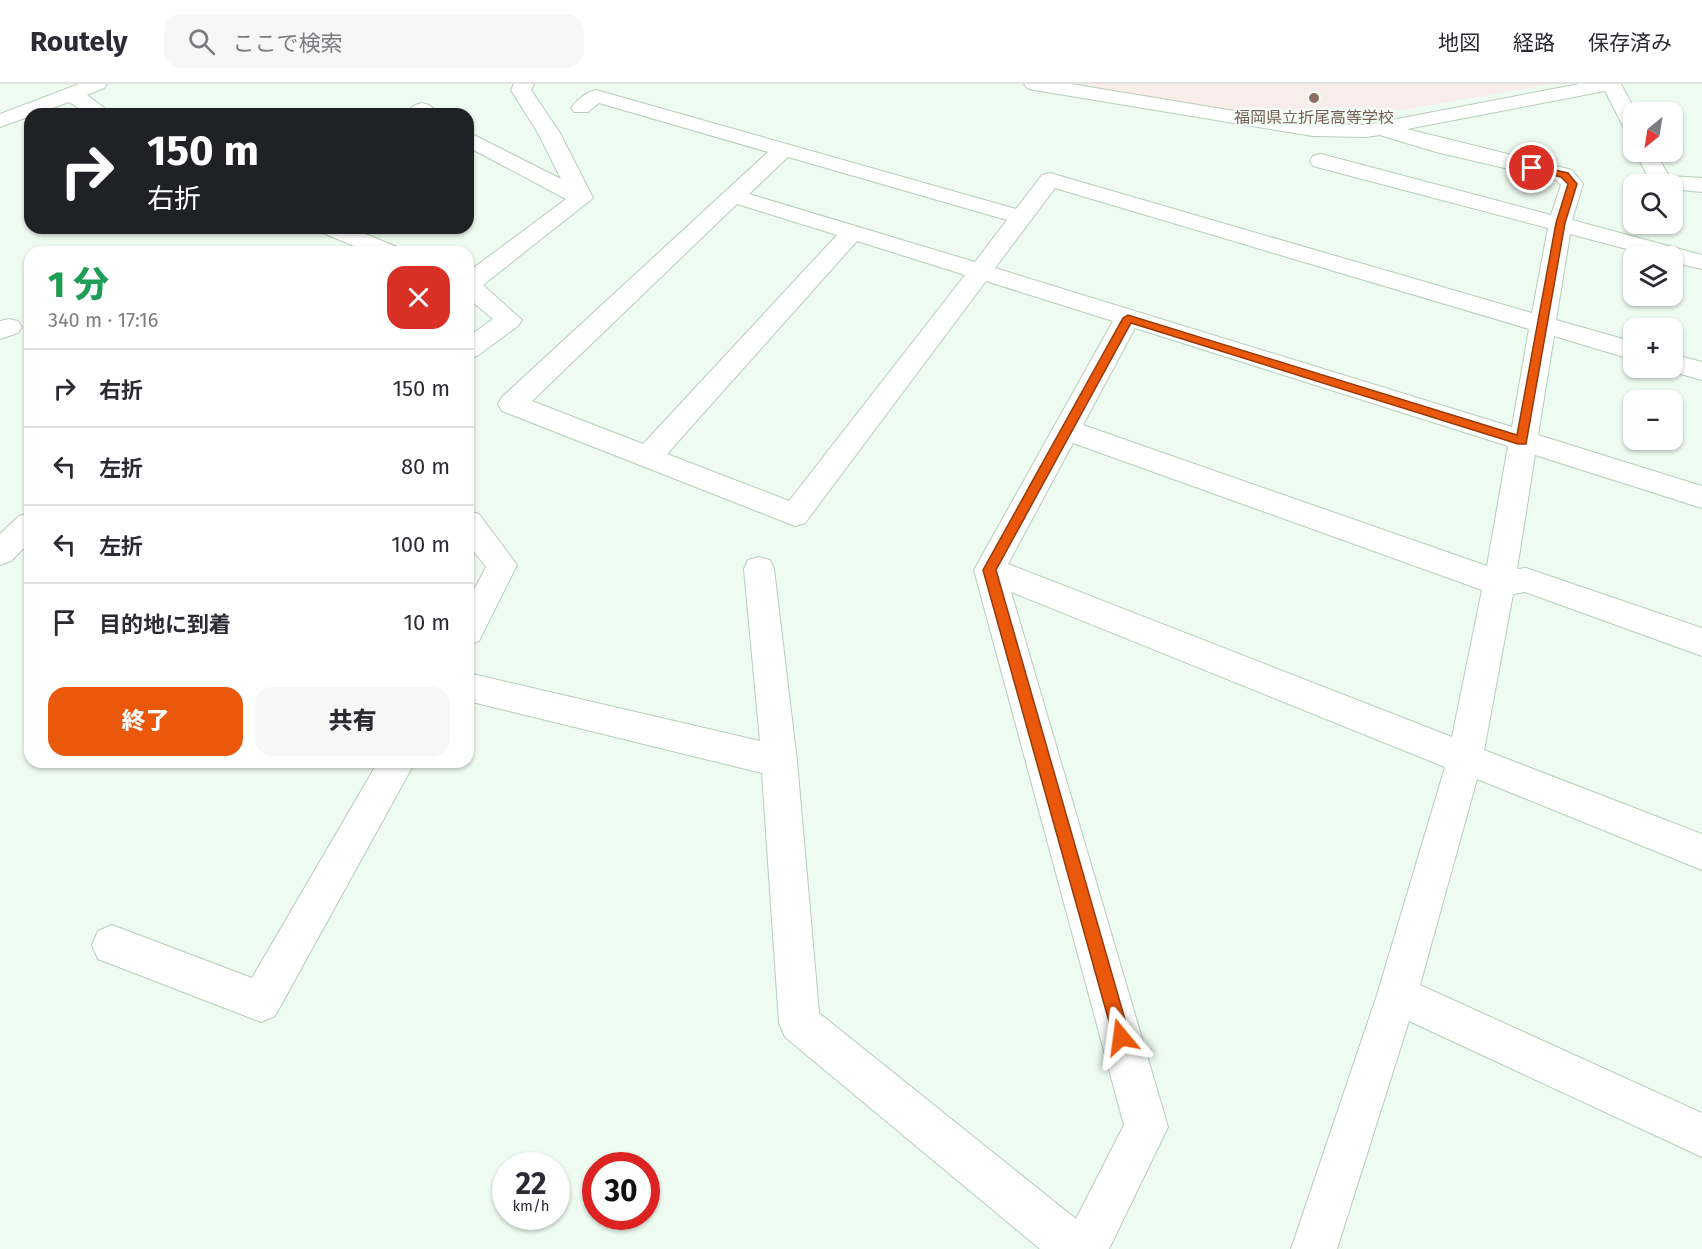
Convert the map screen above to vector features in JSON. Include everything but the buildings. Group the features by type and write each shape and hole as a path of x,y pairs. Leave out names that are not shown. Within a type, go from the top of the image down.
{"street":[{"path":"36,108 97,84"},
{"path":"524,84 521,90 549,133 582,198"},
{"path":"1034,84 1313,130 1366,131 1610,84 1623,108"},
{"path":"73,95 93,108"},
{"path":"581,108 596,96 1021,217"},
{"path":"0,121 24,112"},
{"path":"1314,1249 1397,995 1465,759 1499,583 1541,325 1560,223 1572,184 1564,175 1444,147 1380,128"},
{"path":"474,142 503,159 582,198"},
{"path":"783,150 512,404 795,515 1050,180 1623,348"},
{"path":"1321,161 1702,262"},
{"path":"1650,162 1661,182 1702,185"},
{"path":"733,196 1702,497"},
{"path":"474,279 582,198"},
{"path":"647,458 853,232"},
{"path":"367,234 382,246"},
{"path":"474,289 509,320 474,346"},
{"path":"1085,1249 1146,1126 989,570 1128,318"},
{"path":"1683,366 1702,371"},
{"path":"1066,430 1499,583 1526,580 1702,642"},
{"path":"0,553 24,530"},
{"path":"474,530 502,565 474,620"},
{"path":"759,569 779,761 799,1023 1076,1249"},
{"path":"989,570 1702,852"},
{"path":"474,688 779,761"},
{"path":"112,945 261,1002 394,768"},
{"path":"1397,995 1702,1135"}],"shaded area":[{"name":"福岡県立折尾高等学校","path":"1076,84 1551,84 1385,113 1351,125 1291,121"}],"place":[{"name":"福岡県立折尾高等学校","path":"1314,98"}],"route":[{"path":"1121,1037 989,570 1128,318 1522,441 1560,223 1572,184 1564,175 1532,168"}]}
